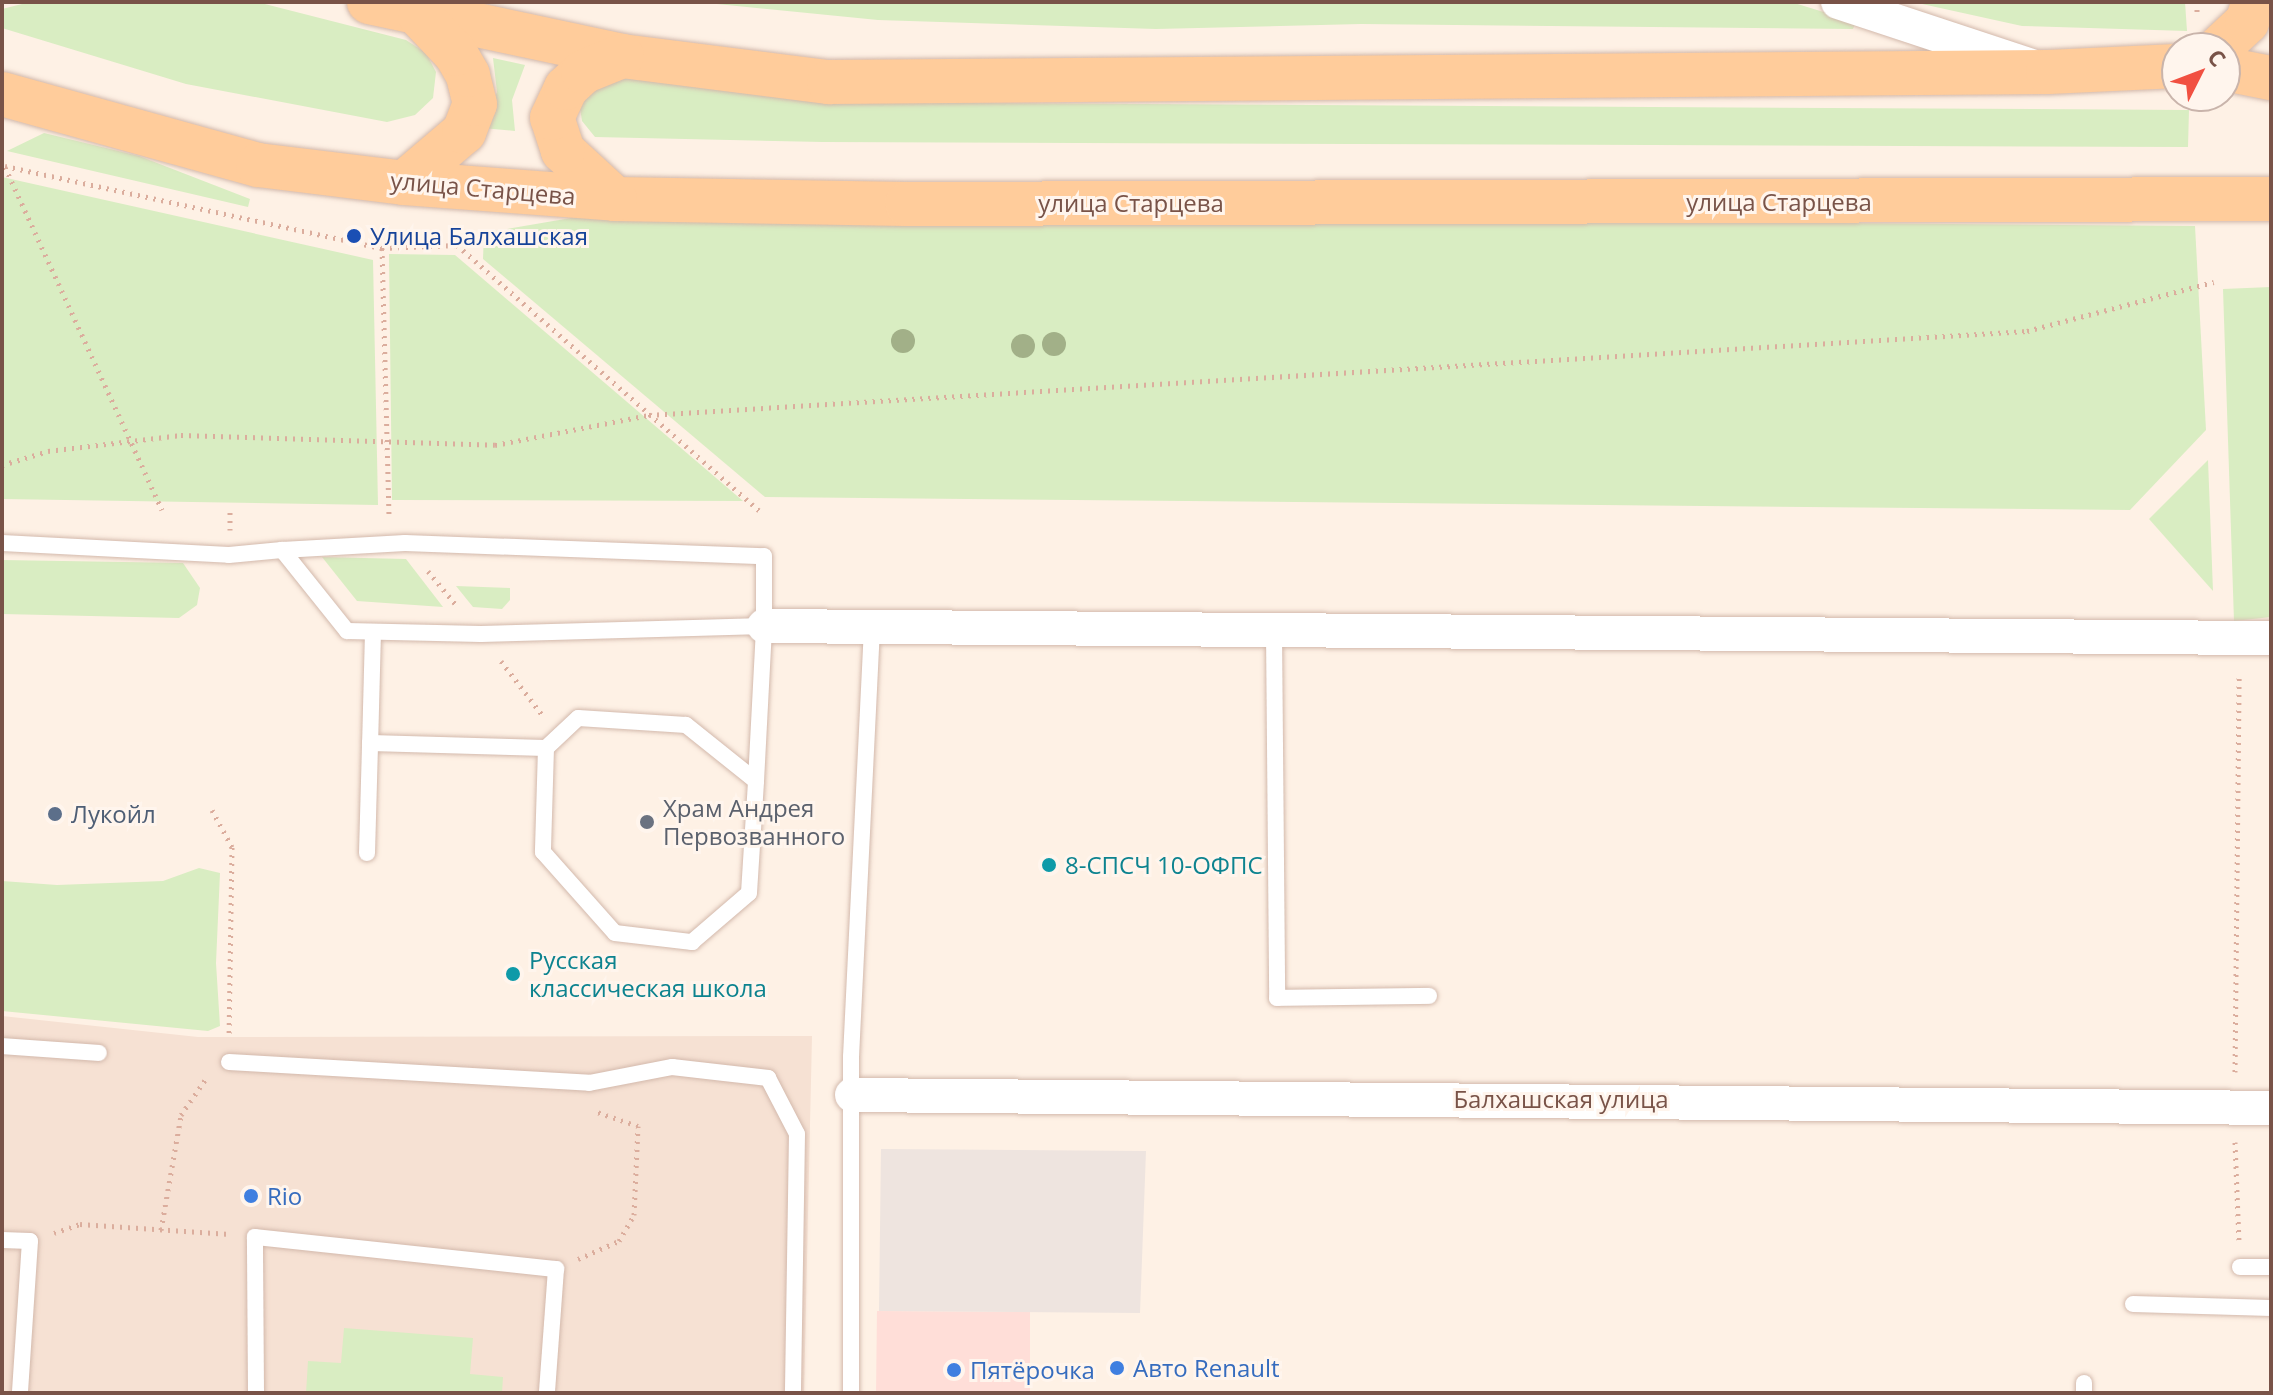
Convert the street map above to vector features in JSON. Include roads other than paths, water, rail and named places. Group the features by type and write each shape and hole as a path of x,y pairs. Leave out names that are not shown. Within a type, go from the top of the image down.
{"main road":[{"path":"369,2 420,16 622,56 829,82 2048,72 2161,67"},
{"path":"2236,32 2247,22 2254,2"},
{"path":"404,183 464,132 475,104 468,75 456,54 420,16"},
{"path":"615,199 563,151 552,118 566,88 583,72 622,56"},
{"path":"2241,72 2271,78"},
{"name":"улица Старцева","path":"2,94 258,165 404,183 615,199 954,204 2271,199"}],"street":[{"path":"1856,5 2048,72"},
{"path":"764,626 2271,638"},
{"name":"Балхашская улица","path":"852,1095 2271,1108"}],"lane":[{"path":"2,543 229,555 405,543 764,556 764,626 749,893 692,942 615,933 543,852 546,748"},
{"path":"282,550 347,631 481,634 764,626"},
{"path":"851,1393 852,1095 866,673 872,629"},
{"path":"1274,631 1277,998 1429,996"},
{"path":"367,853 373,632"},
{"path":"370,743 546,748 578,718 686,725 756,781"},
{"path":"2,1046 99,1053"},
{"path":"229,1062 589,1083 672,1067 768,1078 797,1134 793,1393"},
{"path":"256,1393 255,1237 556,1269 547,1393"},
{"path":"2,1240 30,1241 20,1393"},
{"path":"2240,1267 2271,1267"},
{"path":"2133,1304 2271,1308"}],"place":[{"name":"Улица Балхашская","path":"354,236"},
{"name":"Лукойл","path":"55,814"},
{"name":"Храм Андрея Первозванного","path":"647,822"},
{"name":"8-СПСЧ 10-ОФПС","path":"1049,865"},
{"name":"Русская классическая школа","path":"513,974"},
{"name":"Rio","path":"251,1196"},
{"name":"Авто Renault","path":"1117,1368"},
{"name":"Пятёрочка","path":"954,1370"}]}
